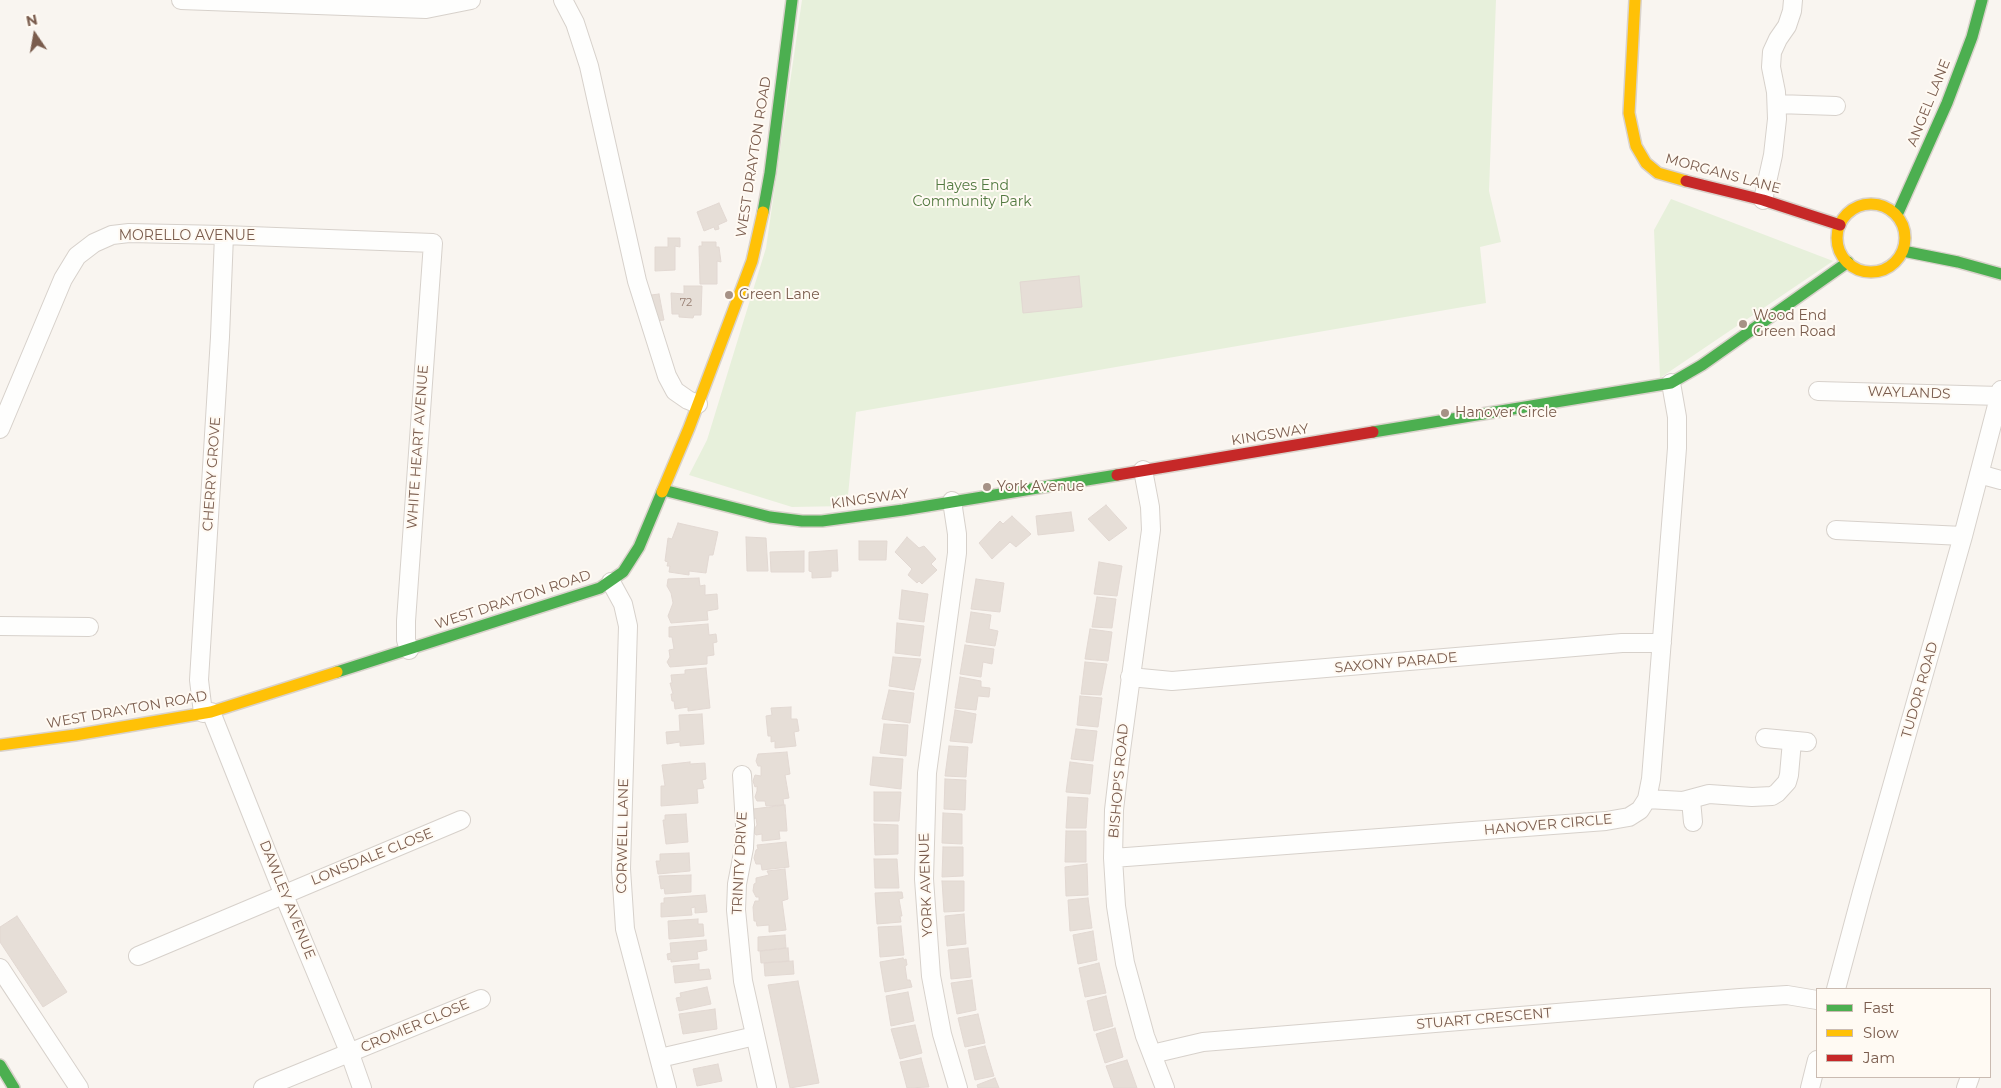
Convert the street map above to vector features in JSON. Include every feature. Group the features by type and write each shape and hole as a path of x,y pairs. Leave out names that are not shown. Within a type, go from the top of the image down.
{"street":[{"path":"181,0 426,8 471,0"},
{"path":"563,0 577,30 589,66 637,281 667,376 675,391 698,404"},
{"path":"787,0 792,0"},
{"name":"WEST DRAYTON ROAD","path":"0,745 207,712 560,602 600,588 623,572 633,557 663,490 744,285 759,234 770,172 792,0"},
{"name":"MORGANS LANE","path":"1635,0 1629,113 1633,138 1640,155 1658,173 1762,200 1840,224"},
{"path":"1762,200 1773,155 1777,104 1772,52 1778,39 1788,26 1793,0"},
{"name":"ANGEL LANE","path":"1897,215 1947,103 1972,37 1982,0"},
{"path":"1777,104 1836,106"},
{"path":"1877,204 1897,215 1905,233 1903,250 1892,264 1876,271 1861,270 1848,262 1838,246 1840,224 1848,213 1861,205 1877,204"},
{"name":"MORELLO AVENUE","path":"0,429 63,279 77,256 94,243 121,234 224,235 432,243"},
{"name":"CHERRY GROVE","path":"207,712 199,680 220,337 224,235"},
{"name":"WHITE HEART AVENUE","path":"409,650 405,631 432,243"},
{"path":"1903,250 2001,274"},
{"name":"KINGSWAY","path":"663,490 754,514 802,521 841,519 1670,384 1702,365 1848,262"},
{"path":"1670,384 1677,416 1677,448 1651,779 1647,799 1690,800 1709,794 1765,797 1778,793 1786,782 1800,742 1765,738"},
{"name":"WAYLANDS","path":"1818,391 2000,393"},
{"name":"TUDOR ROAD","path":"1836,988 1864,883 1963,536 2000,393"},
{"name":"BISHOP'S ROAD","path":"1143,470 1150,507 1151,530 1130,677 1114,810 1113,858 1116,906 1123,953 1138,1013 1165,1088"},
{"path":"1979,474 2001,480"},
{"name":"YORK AVENUE","path":"952,502 957,534 957,553 927,773 924,879 931,976 942,1034 958,1088"},
{"path":"1836,530 1963,536"},
{"name":"CORWELL LANE","path":"610,582 623,604 628,626 621,869 624,920 628,947 667,1088"},
{"path":"0,626 89,628"},
{"name":"SAXONY PARADE","path":"1130,677 1172,682 1622,643 1662,644"},
{"name":"DAWLEY AVENUE","path":"207,712 350,1054 362,1088"},
{"name":"TRINITY DRIVE","path":"742,775 744,840 737,884 736,910 743,982 767,1088"},
{"name":"HANOVER CIRCLE","path":"1113,858 1606,821 1635,814 1647,799"},
{"path":"1690,800 1693,822"},
{"name":"LONSDALE CLOSE","path":"138,956 283,893 461,820"},
{"path":"0,968 80,1088"},
{"name":"STUART CRESCENT","path":"1152,1054 1203,1042 1731,998 1787,995 1816,1000"},
{"name":"CROMER CLOSE","path":"263,1088 481,999"},
{"path":"660,1058 755,1036"},
{"path":"1810,1088 1816,1064"},
{"path":"0,1065 14,1088"}],"green space":[{"name":"Hayes End Community Park","path":"802,0 1496,0 1489,191 1501,242 1480,247 1486,303 856,412 847,506 792,507 689,475 707,440 766,248"},
{"path":"1671,199 1833,261 1660,378 1654,230"}],"building":[{"path":"719,203 727,221 718,225 719,229 715,230 714,227 704,231 697,212"},
{"path":"668,238 680,238 680,247 675,246 675,270 655,271 655,247 668,247"},
{"path":"702,242 716,242 716,247 719,247 721,262 717,261 717,284 700,284 699,246 702,246"},
{"path":"1079,276 1082,307 1023,313 1020,282"},
{"path":"684,286 702,286 701,315 694,315 693,318 679,317 679,314 672,314 671,293 684,294"},
{"path":"659,294 664,320 656,321 651,295"},
{"path":"1106,505 1127,528 1109,541 1088,519"},
{"path":"1071,512 1074,531 1038,535 1036,516"},
{"path":"1012,516 1031,534 1016,547 1010,542 992,559 979,543 1000,521 1003,524"},
{"path":"678,523 718,532 713,555 709,555 706,573 689,571 689,575 669,572 670,566 667,566 668,562 665,561 668,538 672,539"},
{"path":"746,537 766,538 768,571 747,571"},
{"path":"907,537 919,548 924,546 936,559 931,564 937,570 922,584 919,581 917,583 908,575 912,569 895,552"},
{"path":"859,541 887,541 886,560 859,560"},
{"path":"837,550 838,571 831,571 831,577 812,578 812,572 809,571 809,552"},
{"path":"804,551 804,572 771,572 770,552"},
{"path":"1099,562 1122,566 1117,596 1094,594"},
{"path":"699,578 700,586 705,585 705,595 717,594 718,609 707,611 708,620 671,623 668,616 673,603 667,586 668,579"},
{"path":"976,579 1004,583 1000,612 971,609"},
{"path":"902,590 928,594 924,622 899,619"},
{"path":"1097,597 1116,599 1112,628 1092,627"},
{"path":"971,612 991,615 989,629 998,631 995,646 966,642"},
{"path":"897,623 924,626 920,656 895,653"},
{"path":"708,624 709,635 716,634 717,642 713,643 714,655 707,656 707,664 670,667 667,662 670,657 669,650 674,649 672,637 669,637 669,627"},
{"path":"1090,629 1112,632 1108,661 1085,659"},
{"path":"965,645 994,649 992,664 983,662 981,677 960,674"},
{"path":"893,657 921,659 914,690 889,686"},
{"path":"1085,662 1107,664 1101,695 1081,694"},
{"path":"706,668 710,708 688,711 688,707 675,709 671,694 673,694 670,683 672,683 671,675 685,674 685,670"},
{"path":"960,677 981,681 981,687 990,688 989,697 978,696 976,710 955,708"},
{"path":"889,690 914,693 910,723 882,719"},
{"path":"1080,696 1102,698 1098,727 1077,725"},
{"path":"791,707 791,719 797,719 799,731 794,732 796,746 775,748 775,741 771,742 771,736 768,736 766,716 772,715 771,708"},
{"path":"955,710 976,714 972,743 950,741"},
{"path":"702,714 704,744 680,746 680,742 667,744 666,732 680,731 679,715"},
{"path":"884,724 908,725 906,756 880,753"},
{"path":"1076,729 1097,731 1093,761 1071,759"},
{"path":"949,746 968,747 966,777 945,776"},
{"path":"787,752 790,774 785,775 789,798 783,799 784,805 766,806 765,801 757,801 755,797 757,786 755,787 753,781 755,775 761,776 761,766 758,766 756,761 758,754"},
{"path":"873,757 903,759 901,789 870,785"},
{"path":"690,762 690,764 705,763 706,779 702,780 704,788 697,789 698,803 661,806 661,786 665,786 662,765"},
{"path":"1070,762 1093,765 1090,794 1066,792"},
{"path":"945,779 966,780 965,810 944,809"},
{"path":"874,792 901,792 899,821 874,821"},
{"path":"1068,797 1088,798 1086,828 1066,828"},
{"path":"785,805 787,831 779,831 780,839 762,841 762,834 756,835 753,831 757,825 756,818 753,819 753,809"},
{"path":"943,813 962,814 962,844 942,843"},
{"path":"686,814 688,842 666,844 663,820 665,820 665,815"},
{"path":"874,824 898,825 898,854 875,855"},
{"path":"1066,831 1086,831 1086,862 1065,862"},
{"path":"786,842 789,867 762,870 761,864 756,864 754,858 758,849 757,845"},
{"path":"943,847 963,847 963,876 942,877"},
{"path":"689,853 690,871 658,874 656,861 660,861 660,854"},
{"path":"874,859 897,859 899,888 875,888"},
{"path":"1087,864 1088,895 1066,896 1065,867"},
{"path":"785,869 788,899 782,901 786,930 769,932 769,925 757,926 756,921 754,921 753,907 755,901 759,901 759,897 756,897 753,891 754,884 756,883 756,878 769,875 767,871"},
{"path":"691,875 691,892 665,894 664,888 661,889 659,876"},
{"path":"942,881 964,881 964,911 944,912"},
{"path":"902,892 903,898 899,899 902,916 900,916 901,922 877,924 875,893"},
{"path":"705,895 707,912 695,913 695,907 691,908 692,915 661,917 661,903 664,903 664,898"},
{"path":"1088,898 1092,928 1070,931 1068,900"},
{"path":"964,914 966,944 947,946 945,916"},
{"path":"17,916 67,992 43,1007 0,942 0,927"},
{"path":"698,919 698,924 703,924 704,936 669,939 668,921"},
{"path":"901,926 904,955 880,957 878,927"},
{"path":"1093,931 1097,960 1078,964 1073,935"},
{"path":"785,935 786,948 758,951 758,937"},
{"path":"706,940 707,950 697,952 698,959 671,962 671,959 668,960 667,954 671,953 670,943"},
{"path":"788,948 789,961 761,963 760,951"},
{"path":"968,948 971,977 951,979 948,950"},
{"path":"903,958 904,960 906,959 907,980 910,980 912,987 885,992 880,962"},
{"path":"793,961 794,974 765,976 764,963"},
{"path":"1099,963 1106,993 1085,997 1079,968"},
{"path":"699,964 699,970 709,969 711,979 675,983 673,966"},
{"path":"972,980 976,1010 957,1014 951,983"},
{"path":"798,981 819,1083 790,1088 768,985"},
{"path":"707,987 711,1004 679,1011 676,998 681,997 680,993"},
{"path":"908,992 914,1021 891,1026 886,996"},
{"path":"1106,996 1113,1026 1094,1031 1087,1001"},
{"path":"715,1009 717,1029 683,1034 679,1014"},
{"path":"978,1014 985,1043 965,1047 958,1018"},
{"path":"915,1025 922,1053 900,1059 891,1029"},
{"path":"1115,1028 1123,1057 1105,1063 1096,1034"},
{"path":"985,1046 994,1076 975,1080 968,1050"},
{"path":"921,1058 929,1087 907,1088 900,1062"},
{"path":"1127,1060 1137,1088 1114,1088 1106,1066"},
{"path":"718,1064 722,1081 697,1086 693,1069"},
{"path":"995,1078 999,1088 978,1088 977,1085"}],"traffic: fast":[{"path":"763,212 770,173 792,0"},
{"path":"1897,215 1947,103 1972,37 1982,0"},
{"path":"1903,251 1958,262 2001,274"},
{"path":"1373,432 1671,383 1702,365 1848,262"},
{"path":"663,490 770,517 802,521 822,521 903,510 1117,475"},
{"path":"337,672 600,588 623,572 639,547 662,492"},
{"path":"0,1065 14,1088"}],"traffic: slow":[{"path":"1635,0 1629,113 1636,146 1646,163 1658,173 1686,181"},
{"path":"1871,204 1884,207 1895,214 1902,225 1905,238 1902,251 1895,262 1884,269 1871,272 1858,269 1847,262 1840,251 1837,238 1840,225 1847,214 1858,207 1871,204"},
{"path":"662,492 689,428 752,261 763,212"},
{"path":"0,745 75,735 211,712 337,672"}],"traffic: jam":[{"path":"1686,181 1763,200 1840,225"},
{"path":"1117,475 1373,432"}],"place":[{"name":"Green Lane","path":"729,295"},
{"name":"Wood End Green Road","path":"1743,324"},
{"name":"Hanover Circle","path":"1445,413"},
{"name":"York Avenue","path":"987,487"}]}
